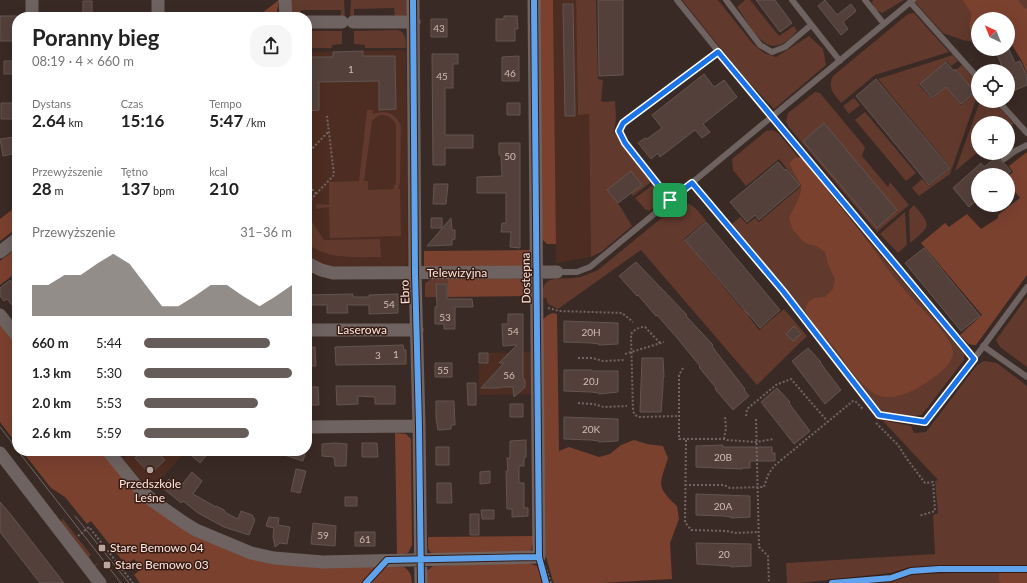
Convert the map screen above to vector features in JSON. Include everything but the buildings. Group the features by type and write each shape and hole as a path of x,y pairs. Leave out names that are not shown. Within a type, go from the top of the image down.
{"street":[{"path":"32,0 32,12"},
{"path":"158,0 158,12"},
{"path":"285,0 286,12"},
{"name":"Ebro","path":"413,0 415,273 419,426 420,583"},
{"name":"Dostępna","path":"534,0 539,557"},
{"path":"312,22 414,22"},
{"path":"0,252 12,243"},
{"name":"Telewizyjna","path":"312,266 321,270 333,273 557,272"},
{"path":"0,315 12,330"},
{"name":"Laserowa","path":"312,330 417,330"},
{"path":"312,428 419,426"},
{"path":"0,453 100,583"},
{"path":"112,456 135,484 148,496 183,522 196,530 251,553 274,558 323,562 539,557"}],"lane":[{"path":"677,0 772,118 974,359"},
{"path":"726,0 760,45 772,52 785,47 811,25"},
{"path":"792,0 840,61"},
{"path":"865,0 884,24"},
{"path":"557,272 577,272 590,267 912,1 971,70"},
{"path":"670,200 625,143 619,131 623,123 718,52"},
{"path":"1004,108 1027,133"},
{"path":"1015,150 1027,145"},
{"path":"692,183 783,291 879,415 925,422 1027,287"},
{"path":"983,346 1027,377"}],"path":[{"path":"312,198 334,175 327,116"},
{"path":"312,149 327,133 329,133"},
{"path":"312,189 316,194"},
{"path":"548,307 552,310 559,311 622,313 633,322"},
{"path":"660,343 645,327 641,327 633,331 631,334 632,411 639,417 680,416"},
{"path":"625,354 664,342"},
{"path":"578,358 625,360"},
{"path":"683,368 679,375 679,440 724,439 756,442 774,439"},
{"path":"746,416 747,409 776,385 791,380 828,422"},
{"path":"685,485 724,486 730,488 764,487 768,475 774,466 853,400 866,412"},
{"path":"578,402 604,406 626,406"},
{"path":"724,417 726,428 724,439"},
{"path":"871,418 898,445 925,483 932,482 935,511 918,516"},
{"path":"756,419 759,547 768,556 769,583"},
{"path":"686,440 685,522 691,530 726,531 736,533 758,532"},
{"path":"78,536 89,526 133,583"},
{"path":"539,557 546,583"},
{"path":"539,557 543,559 551,583"}],"shaded area":[{"path":"279,0 277,12 263,12"},
{"path":"289,0 344,0 345,18 341,18 341,10 301,10 301,12 292,12"},
{"path":"351,0 407,0 408,12 404,17 395,17 394,8 354,9 354,18 350,19"},
{"path":"538,0 553,0 556,244 547,244 541,238"},
{"path":"553,0 576,0 578,114 589,114 591,257 556,263"},
{"path":"576,0 596,0 598,79 603,80 601,101 615,101 616,118 614,132 651,182 633,196 631,193 631,172 607,190 618,203 632,226 601,252 591,257 589,114 578,115"},
{"path":"682,0 718,0 753,44 764,53 776,57 809,36 823,49 826,65 774,109 743,76"},
{"path":"745,0 750,0 779,36 794,26 797,31 787,41 778,45 770,45 762,41 749,26 737,7"},
{"path":"873,0 904,0 882,13 874,9 872,2"},
{"path":"916,0 1027,0 1027,73 1015,50 1015,12 971,12 971,42 943,33 915,2"},
{"path":"963,0 1018,0 1023,7 1027,9 1027,73 1015,50 1015,12 971,13"},
{"path":"914,13 949,52 875,75 841,103 831,88 831,80 833,76 908,14"},
{"path":"971,20 971,31 969,26"},
{"path":"398,30 403,33 405,37 406,48 365,48 365,45 354,44 354,31"},
{"path":"312,31 342,31 342,44 332,45 332,48 312,48"},
{"path":"406,50 408,263 403,267 336,268 312,259 312,52"},
{"path":"953,55 958,61 951,66 947,61 919,85 932,99 946,87 961,105 971,96 971,108 973,108 950,174 919,196 912,188 922,179 929,186 951,168 878,79"},
{"path":"962,65 971,75 971,87 956,70"},
{"path":"815,92 820,93 865,147 862,156 888,187 890,182 909,205 877,232 788,126 786,121 788,113"},
{"path":"854,98 860,105 849,114 843,106"},
{"path":"978,108 1000,108 1007,116 975,116"},
{"path":"367,110 373,110 373,114 382,112 390,113 396,118 401,126 400,183 398,189 400,189 401,236 330,238 329,207 316,209 316,204 329,205 329,182 359,181","holes":["379,115 391,118 396,125 396,182 393,189 368,190 368,181 364,181 372,121"]},
{"path":"865,112 916,173 906,181 855,120"},
{"path":"971,126 971,158 955,171"},
{"path":"772,130 778,133 964,354 964,360 921,415 884,414 879,410 862,390 801,307 731,225 740,217 747,224 755,218 759,222 801,186 779,159 746,186 733,170 732,159 766,131"},
{"path":"1027,152 1027,275 976,345 971,345 960,335 982,315 921,243 945,223 949,227 967,214 981,229 998,218 998,215 1002,212 1015,212 1015,202 1020,198 1015,192 1015,168 1010,168 1009,166"},
{"path":"802,157 860,231 895,279 942,330 952,346 953,353 948,365 937,375 912,391 898,396 884,397 870,391 851,371 839,353 812,322 805,310 808,302 814,298 825,297 833,289 835,279 828,264 825,252 816,246 805,243 793,230 789,218 798,201 801,191 800,183 790,163 794,158"},
{"path":"653,185 660,194 661,199 660,202 649,211 645,209 635,198"},
{"path":"681,202 685,202 692,206 706,221 684,239 697,254 702,250 708,256 702,261 743,310 748,305 753,311 748,316 759,330 784,309 807,336 757,385 641,250 558,309 548,304 546,298 542,298 544,285 547,282 556,279 579,277 598,270"},
{"path":"914,205 924,217 927,226 922,233 910,243 909,210"},
{"path":"12,210 12,232 0,241 0,219"},
{"path":"905,212 907,245 898,253 880,234"},
{"path":"312,222 324,240 380,239 381,257 332,255 312,246"},
{"path":"531,250 531,263 526,267 433,269 424,266 424,251"},
{"path":"12,252 12,276 0,285 0,261"},
{"path":"433,278 448,279 448,297 425,297 425,283"},
{"path":"448,279 526,279 532,284 531,296 448,297"},
{"path":"1027,297 1027,367 1000,347 996,340"},
{"path":"553,313 557,314 559,451 569,447 599,457 610,454 621,445 634,440 647,444 663,446 668,458 661,484 662,489 677,506 679,519 670,543 672,579 601,583 554,583 553,581 545,553 542,320"},
{"path":"0,324 12,339 12,438 0,422"},
{"path":"532,352 532,394 479,395 479,353"},
{"path":"984,361 997,363 1027,386 1027,565 910,567 891,573 800,583 787,583 786,563 935,554 933,515 938,513 935,481 938,480 882,420 911,426 914,433 926,432 977,365"},
{"path":"395,433 406,434 411,439 412,545 408,553 397,555"},
{"path":"26,456 105,456 117,470 223,548 404,567 410,574 412,583 140,583 134,575 142,568 134,559 126,565 91,521 87,524 65,497 51,488"},
{"name":"Przedszkole Leśne","path":"126,456 182,456 151,490 122,459"},
{"path":"62,518 91,555 89,557 94,565 97,563 98,564 94,567 61,524"},
{"path":"534,536 531,550 527,554 433,555 428,549 428,537"},
{"path":"525,562 537,566 545,583 424,583 424,573 433,566"},
{"path":"999,572 1027,572 1027,583 1001,583 999,581"},
{"path":"1027,572 1027,583 865,583 889,580 910,575"}],"tram line":[{"path":"0,427 12,443"},
{"path":"22,456 121,583"},
{"path":"75,516 129,583"}],"cycle path":[{"path":"413,0 415,273 421,583"},
{"path":"534,0 539,557 546,583"},
{"path":"366,583 387,560 539,557"},
{"path":"832,583 891,578 911,571 939,569 1027,569"}],"place":[{"name":"Przedszkole Leśne","path":"150,470"},
{"name":"Stare Bemowo 04","path":"102,548"},
{"name":"Stare Bemowo 03","path":"107,565"}],"route":[{"path":"718,52 974,359 925,422 879,415 783,291 692,183 670,200 625,143 619,131 623,123 718,52"}]}
